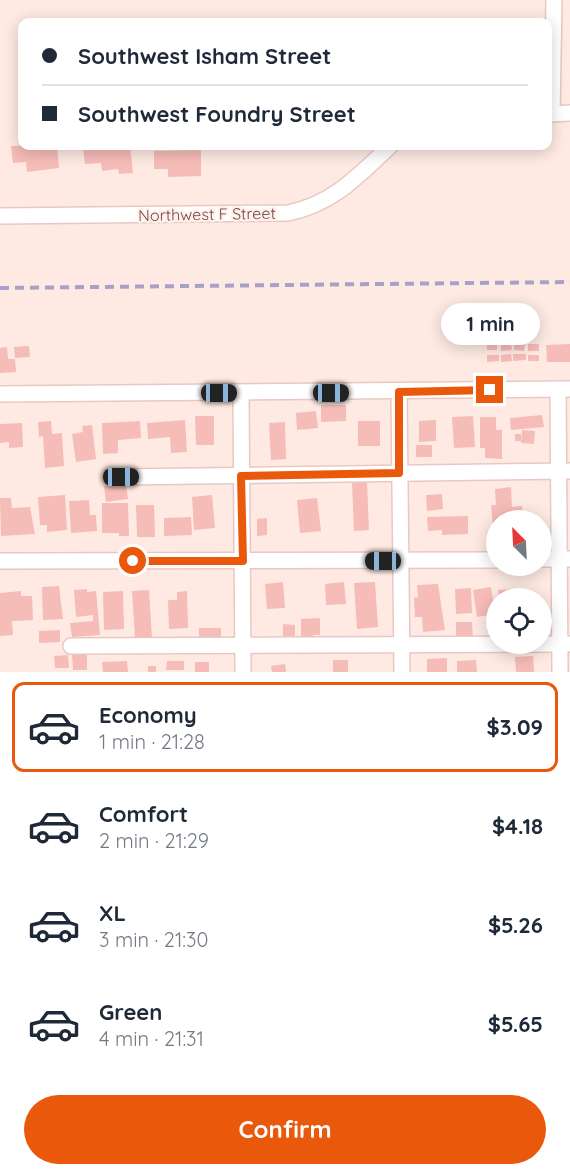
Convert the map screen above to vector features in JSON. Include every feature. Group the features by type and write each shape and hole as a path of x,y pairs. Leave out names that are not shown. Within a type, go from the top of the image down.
{"street":[{"path":"552,57 554,0"},
{"path":"552,114 570,113"},
{"name":"Northwest F Street","path":"0,216 288,213 307,209 337,195 386,150"},
{"path":"0,394 564,389 565,644 560,672"},
{"path":"399,392 402,672"},
{"path":"241,393 243,672"},
{"path":"121,477 564,471"},
{"path":"0,561 486,560"},
{"path":"70,646 565,644"}],"building":[{"path":"11,146 18,146 18,150 57,150 59,168 27,172 26,162 13,163"},
{"path":"83,150 130,150 133,173 119,174 118,169 102,171 101,163 85,164"},
{"path":"201,150 201,176 168,177 168,169 154,169 154,151"},
{"path":"511,343 512,350 501,351 501,344"},
{"path":"514,343 525,343 524,351 514,350"},
{"path":"487,344 497,344 497,350 487,350"},
{"path":"528,344 539,344 539,351 528,351"},
{"path":"570,344 570,362 547,362 546,345"},
{"path":"29,346 30,357 15,358 14,347"},
{"path":"7,347 8,359 15,359 16,372 0,373 0,348"},
{"path":"511,354 512,361 501,362 501,355"},
{"path":"513,354 526,354 526,360 513,361"},
{"path":"487,355 499,355 499,361 487,362"},
{"path":"528,355 539,355 539,361 528,361"},
{"path":"321,405 346,405 346,421 321,422"},
{"path":"316,411 318,428 297,430 296,413"},
{"path":"542,415 544,427 511,430 510,418"},
{"path":"195,416 214,416 214,445 196,445"},
{"path":"473,416 475,447 454,448 452,417"},
{"path":"480,417 496,417 496,430 502,430 502,459 485,458 485,448 480,448"},
{"path":"185,420 187,452 171,453 170,437 148,439 147,423"},
{"path":"436,420 436,441 419,442 419,421"},
{"path":"51,421 52,434 62,433 64,466 45,468 43,436 39,437 38,422"},
{"path":"140,421 141,438 118,440 118,453 103,454 102,423"},
{"path":"358,421 380,421 380,446 358,446"},
{"path":"285,422 286,459 271,460 269,423"},
{"path":"22,423 23,447 9,448 9,442 0,443 0,424"},
{"path":"92,425 96,459 76,462 72,434 83,432 82,426"},
{"path":"522,430 535,431 534,444 521,443"},
{"path":"515,434 521,434 521,441 515,441"},
{"path":"416,445 432,445 432,457 416,457"},
{"path":"367,482 369,530 354,531 352,483"},
{"path":"126,484 128,499 106,502 104,486"},
{"path":"511,487 512,507 522,506 523,510 491,510 491,505 496,505 495,489"},
{"path":"442,494 443,509 427,511 426,495"},
{"path":"65,495 67,530 47,532 47,525 40,525 38,497"},
{"path":"212,495 215,528 194,530 192,497"},
{"path":"0,498 11,498 12,508 30,507 35,534 1,536"},
{"path":"317,498 321,531 300,533 297,500"},
{"path":"89,500 90,515 96,515 97,531 71,533 69,501"},
{"path":"102,503 128,503 129,536 119,536 119,533 102,533"},
{"path":"136,505 154,505 155,537 137,537"},
{"path":"468,516 468,534 442,535 442,530 428,531 427,517"},
{"path":"191,517 192,535 164,536 164,518"},
{"path":"267,518 267,535 257,536 257,519"},
{"path":"283,582 285,608 267,609 265,584"},
{"path":"344,582 346,604 326,605 325,584"},
{"path":"375,582 378,627 357,629 354,583"},
{"path":"438,584 445,630 423,632 422,617 415,617 414,598 418,597 417,585"},
{"path":"59,586 63,619 43,620 42,587"},
{"path":"491,587 486,588 486,616 477,617 473,590"},
{"path":"471,588 472,613 456,614 455,589"},
{"path":"87,589 87,592 96,591 100,635 72,637 70,623 93,621 93,615 76,617 74,590"},
{"path":"149,590 152,638 135,639 132,591"},
{"path":"21,591 21,596 32,596 33,620 12,621 13,635 0,636 0,593"},
{"path":"123,591 124,629 104,630 103,592"},
{"path":"187,591 188,628 169,629 168,600 177,600 177,592"},
{"path":"320,618 320,635 313,635 313,639 301,639 301,619"},
{"path":"456,622 472,622 473,638 456,638"},
{"path":"283,624 295,625 295,636 283,636"},
{"path":"199,628 221,628 221,640 199,640"},
{"path":"60,630 60,642 39,643 39,631"},
{"path":"87,654 87,670 73,670 72,655"},
{"path":"68,655 69,668 55,668 54,656"},
{"path":"533,656 534,672 516,672 515,657"},
{"path":"447,658 447,672 427,672 427,659"},
{"path":"333,660 348,660 348,672 333,672"},
{"path":"476,660 477,672 457,672 457,661"},
{"path":"127,661 128,672 103,672 102,662"},
{"path":"167,661 184,661 184,670 166,670"},
{"path":"195,662 209,662 209,672 195,672"},
{"path":"285,664 286,672 272,672 271,666"},
{"path":"148,666 156,666 156,672 148,672"}],"railway":[{"path":"0,288 570,282"}],"route":[{"path":"133,561 243,561 241,476 399,473 399,392 490,390"}]}
